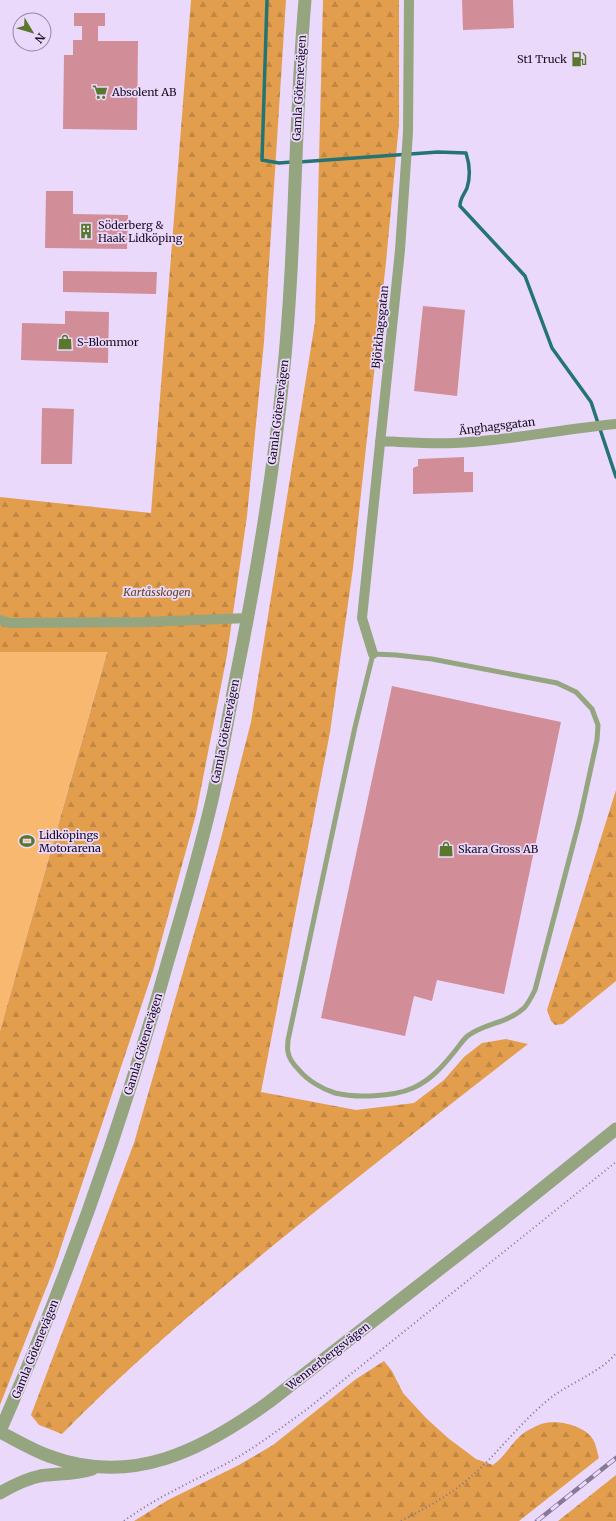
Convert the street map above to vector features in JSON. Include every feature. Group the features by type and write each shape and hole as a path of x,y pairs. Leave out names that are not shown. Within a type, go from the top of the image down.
{"street":[{"name":"Gamla Götenevägen","path":"0,1431 32,1360 79,1240 112,1144 151,1022 188,894 212,800 248,618 270,481 284,371 290,289 300,53 305,0"},
{"name":"Björkhagsgatan","path":"373,654 362,618 400,250 408,132 409,0"},
{"name":"Änghagsgatan","path":"380,441 454,443 520,437 575,428 616,424"},
{"path":"0,620 10,623 137,622 248,618"},
{"name":"Wennerbergsvägen","path":"0,1431 48,1456 70,1463 96,1468 143,1464 189,1451 249,1417 499,1223 616,1129"},
{"path":"0,1493 15,1484 40,1476 83,1472 96,1468"}],"lane":[{"path":"373,654 432,659 557,683 576,692 592,710 598,725 597,740 580,818 535,990 524,1008 504,1021 483,1027 468,1035 442,1068 429,1080 412,1089 374,1096 334,1093 316,1084 302,1074 292,1062 288,1052 288,1040 353,735 373,654"}],"path":[{"path":"124,1521 164,1495 234,1459 272,1435 346,1379 616,1162"},
{"path":"402,1521 446,1496 471,1477 488,1461 512,1434 553,1396 598,1368 616,1353"}],"shaded area":[{"name":"Lidköpings Motorarena","path":"107,651 0,1031 0,652"}],"green space":[{"name":"Kartåsskogen","path":"191,0 286,0 264,342 247,516 227,655 196,814 153,971 54,1268 0,1405 0,1031 107,652 0,652 0,497 151,513"},
{"path":"323,0 399,0 399,124 386,262 353,568 330,732 261,1092 356,1110 414,1103 444,1080 464,1057 482,1043 506,1039 528,1044 291,1231 232,1280 145,1355 62,1434 39,1425 31,1415 134,1143 218,850 251,722 315,322"},
{"path":"616,790 616,981 563,1024 555,1025 551,1021 547,1010"},
{"path":"384,1361 392,1371 403,1393 426,1418 448,1438 476,1459 493,1465 525,1432 541,1424 554,1422 569,1424 588,1433 594,1442 599,1458 519,1521 134,1521 168,1500 239,1465 273,1445 356,1379"},
{"path":"616,1475 616,1521 558,1521"}],"building":[{"path":"462,0 513,0 514,28 463,30"},
{"name":"Absolent AB","path":"74,13 105,13 105,26 98,26 98,41 138,41 137,130 63,129 64,55 73,55 73,40 82,40 82,26 74,26"},
{"name":"Söderberg & Haak Lidköping","path":"46,191 73,191 73,214 128,215 127,249 45,248"},
{"path":"63,271 157,272 156,294 63,292"},
{"path":"423,306 465,310 457,396 414,391"},
{"name":"S-Blommor","path":"65,311 109,312 108,363 21,360 22,323 65,324"},
{"path":"42,408 74,409 72,464 41,464"},
{"path":"464,457 464,472 473,472 473,492 413,494 413,468 418,466 418,459"},
{"name":"Skara Gross AB","path":"392,686 561,722 504,994 437,980 432,1001 414,996 405,1036 321,1018"}],"waterway":[{"path":"267,0 262,160 279,163 292,162"},
{"path":"299,162 438,152 466,153 469,166 469,179 460,206 525,276 552,348 591,402 616,477"}],"railway":[{"path":"537,1521 616,1458"}],"place":[{"name":"St1 Truck","path":"579,59"},
{"name":"Absolent AB","path":"100,92"},
{"name":"Söderberg & Haak Lidköping","path":"86,231"},
{"name":"S-Blommor","path":"65,342"},
{"name":"Lidköpings Motorarena","path":"27,841"},
{"name":"Skara Gross AB","path":"446,849"}]}
